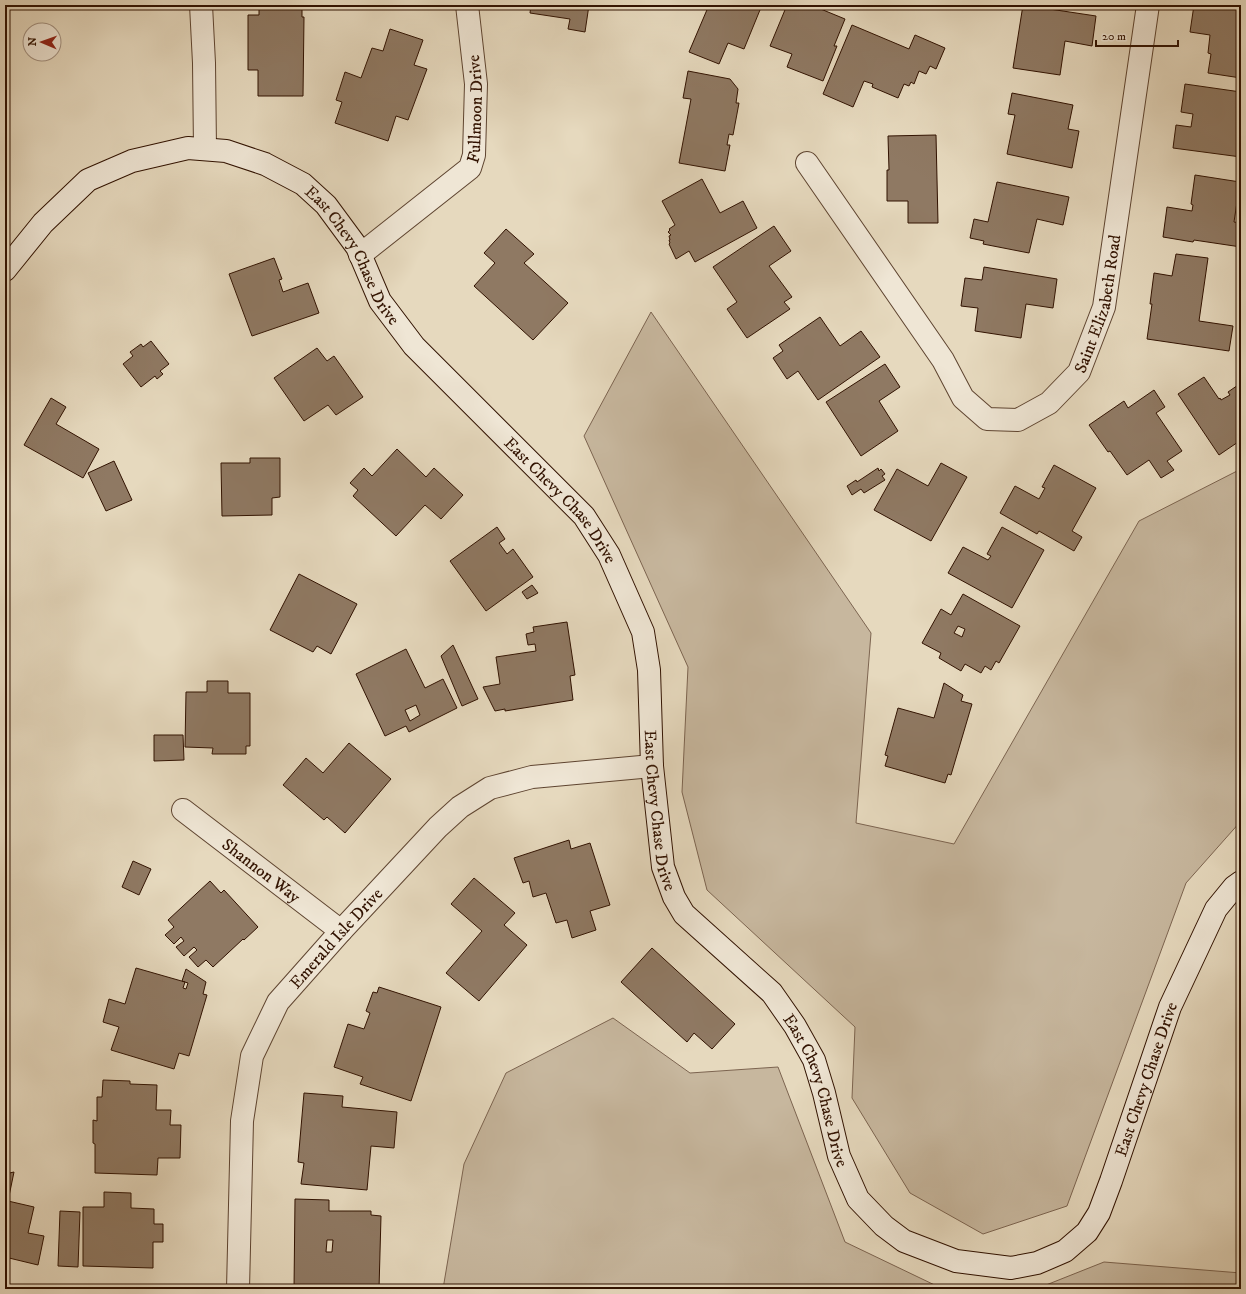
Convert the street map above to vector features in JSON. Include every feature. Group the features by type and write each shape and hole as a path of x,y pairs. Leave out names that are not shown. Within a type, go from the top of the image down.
{"street":[{"path":"201,5 204,86 204,149"},
{"name":"Fullmoon Drive","path":"360,255 470,168 474,155 476,84 466,5"},
{"name":"Saint Elizabeth Road","path":"807,163 943,360 963,398 987,419 1018,420 1049,403 1079,372 1104,308 1148,5"},
{"name":"East Chevy Chase Drive","path":"5,270 43,223 88,180 132,162 188,148 226,151 265,164 303,184 326,205 357,247 380,301 414,346 584,516 609,555 643,632 648,670 652,766 662,867 674,897 684,914 772,993 814,1060 840,1156 858,1199 884,1226 904,1241 956,1261 1011,1268 1037,1263 1066,1251 1087,1232 1099,1213 1112,1181 1170,1007 1216,910 1234,887 1241,882"},
{"name":"Emerald Isle Drive","path":"238,1289 242,1122 252,1056 278,1002 341,931 438,827 460,807 490,788 532,777 652,766"},
{"name":"Shannon Way","path":"183,810 341,931"}],"shaded area":[{"path":"651,312 871,633 856,823 954,844 1139,521 1241,469 1241,821 1186,883 1067,1206 983,1234 910,1193 852,1098 855,1027 707,890 682,792 688,667 584,436"},
{"path":"613,1018 690,1073 778,1067 845,1242 943,1289 443,1289 464,1164 506,1073"},
{"path":"1104,1262 1241,1273 1241,1289 1036,1289"}],"building":[{"path":"259,5 302,5 302,17 304,17 303,96 258,96 258,70 248,70 248,15 259,15"},
{"path":"531,5 589,5 585,32 568,29 570,19 530,13"},
{"path":"709,5 762,5 744,49 728,43 719,64 689,52"},
{"path":"787,5 811,5 845,19 834,46 837,46 823,81 787,67 792,54 770,46"},
{"path":"1023,5 1096,16 1092,46 1065,41 1060,75 1013,68"},
{"path":"1194,5 1226,5 1241,8 1241,78 1208,73 1211,54 1208,53 1210,35 1190,32"},
{"path":"852,25 909,49 915,35 945,48 936,69 930,66 926,74 919,71 914,84 911,82 909,86 904,84 898,98 872,87 873,84 864,81 853,107 823,94"},
{"path":"390,29 423,40 414,65 427,69 408,120 396,116 388,141 335,123 342,102 336,100 345,72 361,78 372,48 383,51"},
{"path":"688,71 730,79 738,89 736,103 739,103 733,135 729,134 727,145 730,145 725,171 679,163 691,99 683,98"},
{"path":"1185,84 1241,92 1241,157 1173,148 1176,125 1191,127 1193,114 1181,112"},
{"path":"1012,93 1073,105 1068,129 1079,131 1072,168 1007,154 1015,115 1008,114"},
{"path":"936,135 938,223 908,223 908,201 887,201 887,170 889,170 888,136"},
{"path":"1195,175 1240,182 1234,222 1241,223 1241,247 1163,237 1167,207 1192,211 1193,205 1191,204"},
{"path":"702,179 720,213 743,201 757,228 695,262 689,251 676,259 669,244 669,236 671,235 668,232 670,230 669,229 675,225 662,201"},
{"path":"997,182 1069,197 1063,225 1037,219 1029,253 983,244 984,241 970,238 974,219 988,222"},
{"path":"774,226 791,251 769,266 792,297 784,302 790,309 747,338 727,309 737,302 713,267"},
{"path":"506,229 534,254 524,263 568,303 533,340 474,286 495,263 484,253"},
{"path":"1176,254 1208,258 1199,321 1233,326 1229,351 1147,339 1152,304 1150,304 1154,273 1172,276"},
{"path":"274,258 282,279 279,280 283,292 308,283 319,313 252,336 229,274"},
{"path":"984,267 1057,279 1053,308 1026,304 1021,338 975,331 978,308 961,306 965,278 982,280"},
{"path":"820,317 840,346 861,331 880,357 818,400 798,371 787,379 773,358 783,351 779,345"},
{"path":"151,341 169,364 160,371 163,374 157,379 155,376 141,387 123,364 133,356 130,352 141,344 143,347"},
{"path":"317,348 327,361 334,356 363,397 336,415 328,405 304,421 274,378"},
{"path":"885,364 900,387 879,401 898,431 861,456 826,402"},
{"path":"1204,377 1221,400 1230,395 1228,392 1241,383 1241,440 1219,455 1178,394"},
{"path":"1154,390 1165,407 1156,413 1182,451 1167,461 1174,470 1161,478 1149,460 1127,475 1110,451 1108,452 1089,425 1124,401 1128,408"},
{"path":"51,398 66,407 56,424 99,449 83,478 24,445"},
{"path":"397,449 426,477 434,468 463,495 441,519 425,505 396,536 353,496 358,490 350,483 364,468 372,476"},
{"path":"250,458 280,458 280,497 272,498 272,515 222,516 221,463 250,463"},
{"path":"114,461 132,500 106,511 88,473"},
{"path":"941,463 967,477 931,541 874,510 897,469 928,486"},
{"path":"1054,465 1096,488 1072,531 1082,537 1074,551 1039,531 1037,534 1000,513 1015,486 1039,499 1045,488 1042,487"},
{"path":"878,468 879,471 881,469 885,474 882,476 885,480 864,493 861,489 852,495 847,486 856,480 857,482"},
{"path":"497,527 505,539 499,543 507,554 513,549 533,577 486,611 450,561"},
{"path":"1002,527 1044,550 1012,608 948,573 963,547 988,560 991,556 987,554"},
{"path":"299,574 357,604 331,654 317,646 313,652 270,630"},
{"path":"532,585 538,593 527,599 522,592"},
{"path":"963,594 1020,626 999,663 996,661 991,670 985,666 981,673 965,664 961,671 939,658 941,653 922,643 941,609 951,615","holes":["958,626 965,629 962,637 954,633"]},
{"path":"567,622 575,675 570,676 573,700 505,711 505,709 495,711 483,687 500,684 496,657 536,651 535,644 528,645 526,634 534,632 533,627"},
{"path":"453,645 478,699 462,706 441,656"},
{"path":"406,649 425,688 443,679 457,708 409,732 406,726 385,736 356,674","holes":["416,705 420,715 410,721 405,710"]},
{"path":"207,681 228,681 228,693 250,693 250,746 246,746 246,754 212,754 213,748 185,747 186,692 207,692"},
{"path":"944,683 963,695 961,701 972,704 951,775 948,774 945,783 885,766 888,756 885,755 898,708 934,718"},
{"path":"154,735 183,735 184,760 154,761"},
{"path":"349,743 391,779 345,833 327,817 324,820 283,785 306,758 323,773"},
{"path":"569,840 571,849 590,843 610,905 590,911 596,930 572,938 567,920 556,923 546,893 533,897 529,881 523,883 514,858"},
{"path":"133,861 151,869 139,895 122,887"},
{"path":"474,878 515,913 504,925 527,945 479,1001 446,973 482,931 451,904"},
{"path":"210,881 221,893 224,890 258,927 213,967 206,960 198,967 189,957 197,950 194,947 184,956 176,947 184,941 181,937 174,944 165,935 174,927 168,920"},
{"path":"652,948 735,1024 712,1049 694,1033 687,1042 621,982"},
{"path":"136,968 185,982 182,981 186,969 206,982 203,994 207,995 189,1056 179,1053 174,1069 111,1050 119,1027 103,1022 109,999 125,1004","holes":["185,982 188,983 186,989 183,988"]},
{"path":"379,987 441,1007 411,1101 360,1084 363,1077 334,1067 348,1024 364,1029 370,1013 366,1011 373,992 377,993"},
{"path":"103,1080 130,1081 130,1084 157,1085 156,1110 171,1110 170,1125 181,1125 180,1158 158,1158 157,1175 95,1173 93,1120 97,1121 97,1097 102,1097"},
{"path":"304,1093 343,1096 342,1107 397,1112 394,1148 371,1146 367,1190 301,1184 304,1163 298,1162"},
{"path":"14,1172 8,1201 34,1207 28,1233 44,1236 38,1265 9,1258 8,1260 5,1259 5,1174"},
{"path":"104,1192 131,1193 131,1208 154,1209 154,1224 163,1224 163,1242 153,1242 153,1268 83,1266 83,1207 104,1207"},
{"path":"295,1199 329,1200 329,1211 371,1211 371,1215 381,1216 379,1289 294,1289","holes":["327,1240 333,1240 332,1252 326,1252"]},
{"path":"60,1211 80,1212 78,1267 58,1266"}]}
